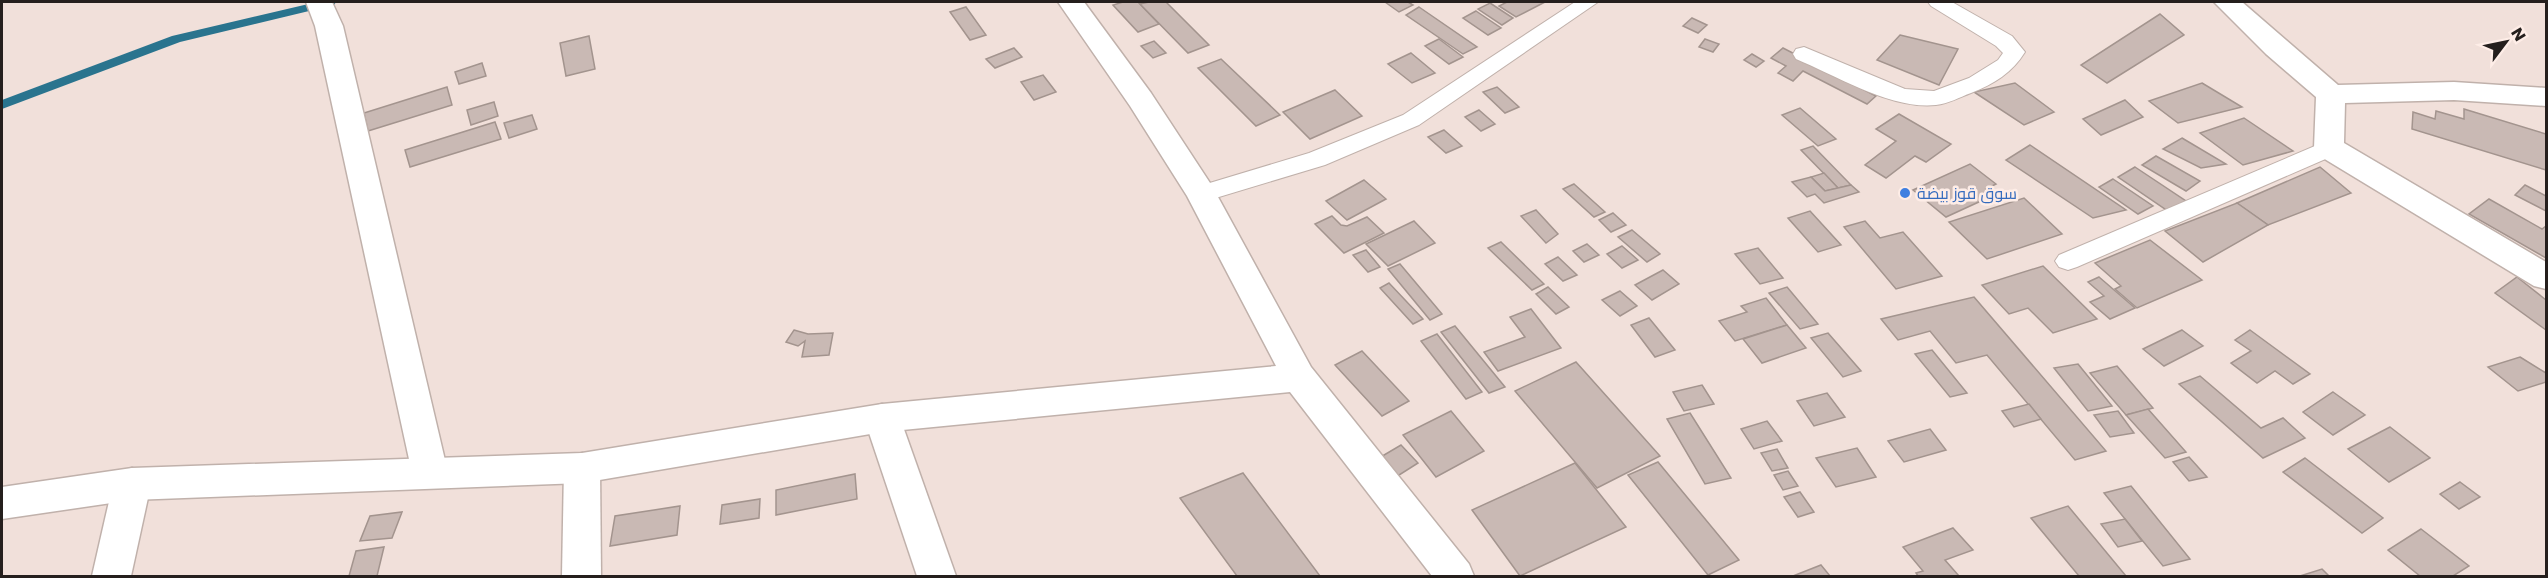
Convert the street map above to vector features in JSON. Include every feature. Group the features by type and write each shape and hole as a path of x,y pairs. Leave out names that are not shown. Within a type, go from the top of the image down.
{"main road":[{"path":"319,2 332,38 430,473"},
{"path":"1071,2 1141,100 1201,194 1299,377 1455,576"},
{"path":"2228,2 2276,48 2331,94 2454,91 2547,97"},
{"path":"2331,94 2329,148 2547,277"},
{"path":"2,503 132,484 582,468 882,418 1299,377"},
{"path":"882,418 937,576"},
{"path":"582,468 582,576"},
{"path":"111,576 132,484"}],"lane":[{"path":"1201,194 1317,159 1411,120 1588,2"},
{"path":"1804,54 1902,96 1936,98 1977,83 2006,65 2014,52 2004,41 1938,2"},
{"path":"2068,261 2329,148"}],"building":[{"path":"1138,2 1159,24 1138,32 1113,5"},
{"path":"1166,2 1209,45 1188,53 1140,4"},
{"path":"1385,2 1408,2 1413,5 1399,12"},
{"path":"1507,2 1545,2 1516,17 1499,6"},
{"path":"1490,3 1513,18 1502,25 1478,9"},
{"path":"966,7 986,35 970,40 950,12"},
{"path":"1419,7 1477,47 1463,54 1406,15"},
{"path":"1476,11 1501,28 1488,35 1463,18"},
{"path":"2160,14 2184,35 2107,83 2081,65"},
{"path":"1692,18 1707,25 1698,33 1683,26"},
{"path":"1900,35 1958,49 1939,85 1877,60"},
{"path":"589,36 595,69 566,76 560,43"},
{"path":"1439,39 1463,57 1449,64 1425,46"},
{"path":"1705,39 1719,44 1713,52 1699,47"},
{"path":"1154,41 1166,53 1153,58 1141,46"},
{"path":"1014,48 1022,57 995,68 986,59"},
{"path":"1783,48 1876,96 1867,104 1803,71 1793,81 1778,73 1786,66 1771,58"},
{"path":"1411,53 1435,73 1412,83 1388,64"},
{"path":"1752,54 1764,61 1756,67 1744,60"},
{"path":"1221,59 1280,115 1256,126 1198,68"},
{"path":"482,63 486,76 459,84 455,72"},
{"path":"1043,75 1056,92 1034,100 1021,82"},
{"path":"2015,83 2054,112 2024,125 1974,92"},
{"path":"2202,83 2242,107 2178,123 2149,101"},
{"path":"447,87 452,105 368,131 364,113"},
{"path":"1497,87 1519,107 1505,113 1483,92"},
{"path":"1335,90 1362,116 1310,139 1283,112"},
{"path":"2125,100 2143,117 2101,135 2083,119"},
{"path":"494,102 498,116 471,125 467,110"},
{"path":"1800,108 1836,139 1818,146 1782,115"},
{"path":"2464,109 2546,134 2546,170 2412,129 2413,112 2435,119 2436,111 2464,119"},
{"path":"1479,110 1495,124 1481,131 1465,117"},
{"path":"1899,114 1951,144 1926,162 1915,156 1886,178 1865,165 1896,141 1876,129"},
{"path":"532,115 537,129 509,138 504,123"},
{"path":"2244,118 2293,151 2243,165 2200,133"},
{"path":"495,122 501,139 410,167 405,150"},
{"path":"1444,130 1462,146 1446,153 1428,137"},
{"path":"2182,138 2226,164 2201,168 2163,149"},
{"path":"2030,145 2126,210 2093,218 2006,160"},
{"path":"1813,146 1851,185 1838,188 1801,150"},
{"path":"2156,156 2200,181 2186,191 2142,165"},
{"path":"1970,164 1996,184 1986,189 1994,195 1946,217 1913,190"},
{"path":"2135,167 2186,201 2168,211 2118,177"},
{"path":"2320,167 2351,193 2268,225 2237,203"},
{"path":"1824,173 1838,188 1825,191 1811,177"},
{"path":"1811,177 1825,191 1851,185 1859,192 1824,203 1815,194 1807,197 1792,182"},
{"path":"2113,179 2153,206 2138,214 2099,187"},
{"path":"1364,180 1386,199 1347,220 1326,201"},
{"path":"1574,184 1605,212 1594,217 1563,189"},
{"path":"2525,185 2546,196 2546,211 2515,195"},
{"path":"2024,198 2062,234 1987,259 1949,222"},
{"path":"2489,199 2542,229 2546,226 2546,258 2469,214"},
{"path":"2237,203 2268,225 2203,262 2165,231"},
{"path":"1536,210 1558,234 1546,243 1521,216"},
{"path":"1810,211 1841,245 1818,252 1788,218"},
{"path":"1613,213 1626,225 1611,232 1599,220"},
{"path":"1332,216 1341,225 1347,226 1367,217 1384,233 1344,253 1315,224"},
{"path":"1414,221 1435,243 1388,266 1366,244"},
{"path":"1865,221 1880,238 1903,232 1942,276 1896,289 1844,227"},
{"path":"1632,230 1660,254 1647,262 1618,237"},
{"path":"2150,240 2202,280 2137,308 2115,289 2121,286 2095,263"},
{"path":"1501,242 1544,284 1532,290 1488,248"},
{"path":"1587,244 1599,255 1584,262 1573,251"},
{"path":"1622,246 1638,260 1622,268 1607,254"},
{"path":"1758,248 1783,278 1760,284 1735,254"},
{"path":"1366,250 1380,267 1368,272 1353,255"},
{"path":"1558,257 1577,275 1563,281 1545,264"},
{"path":"1400,264 1442,314 1430,320 1388,269"},
{"path":"2043,266 2097,319 2053,333 2028,308 2009,314 1982,285"},
{"path":"1663,270 1679,284 1652,300 1635,285"},
{"path":"2099,277 2135,308 2110,319 2090,302 2104,296 2088,282"},
{"path":"2517,277 2546,300 2546,330 2495,293"},
{"path":"1389,283 1423,319 1413,324 1380,288"},
{"path":"1548,287 1569,307 1556,314 1536,294"},
{"path":"1787,287 1818,324 1800,329 1769,293"},
{"path":"1620,291 1637,306 1620,316 1602,300"},
{"path":"1974,297 2106,451 2075,460 1987,355 1956,363 1930,331 1898,340 1881,319"},
{"path":"1766,298 1787,325 1735,341 1719,321 1747,312 1741,306"},
{"path":"1531,309 1561,348 1498,371 1484,352 1525,337 1510,317"},
{"path":"1649,318 1675,350 1655,357 1631,325"},
{"path":"1787,325 1806,348 1762,363 1743,339"},
{"path":"1455,326 1505,387 1489,393 1441,332"},
{"path":"794,330 808,334 833,333 829,355 802,357 805,341 798,346 786,342"},
{"path":"2182,330 2203,346 2164,366 2143,349"},
{"path":"2250,330 2310,374 2293,384 2275,371 2257,383 2231,363 2251,351 2235,340"},
{"path":"1828,333 1861,371 1843,377 1811,338"},
{"path":"1437,334 1482,392 1466,399 1421,341"},
{"path":"1932,350 1967,393 1950,397 1915,354"},
{"path":"1362,351 1409,401 1382,416 1335,365"},
{"path":"2520,357 2546,373 2546,382 2518,391 2488,367"},
{"path":"1576,362 1660,456 1597,488 1515,391"},
{"path":"2078,364 2112,406 2088,411 2054,368"},
{"path":"2117,366 2153,408 2126,415 2090,373"},
{"path":"2200,376 2261,428 2283,418 2305,438 2263,458 2179,384"},
{"path":"1702,385 1714,404 1684,411 1673,392"},
{"path":"2333,392 2365,415 2333,435 2303,412"},
{"path":"1827,393 1845,417 1814,426 1797,401"},
{"path":"2029,404 2041,419 2014,427 2002,411"},
{"path":"2148,409 2186,452 2165,458 2126,415"},
{"path":"1451,411 1484,451 1436,477 1403,435"},
{"path":"2118,411 2134,433 2110,437 2094,415"},
{"path":"1690,413 1731,478 1705,484 1667,419"},
{"path":"1767,421 1782,441 1754,449 1741,429"},
{"path":"2390,427 2430,458 2389,482 2348,449"},
{"path":"1930,429 1946,450 1904,462 1888,441"},
{"path":"1401,445 1418,463 1396,477 1379,458"},
{"path":"1857,448 1876,477 1836,487 1816,458"},
{"path":"1777,449 1788,468 1772,471 1761,453"},
{"path":"2189,457 2207,477 2189,481 2173,462"},
{"path":"2305,458 2383,518 2362,533 2283,472"},
{"path":"1658,462 1739,560 1708,575 1628,475"},
{"path":"1575,463 1626,527 1520,576 1472,510"},
{"path":"1788,471 1798,486 1783,490 1774,475"},
{"path":"1243,473 1320,576 1237,576 1180,498"},
{"path":"855,474 857,499 776,515 776,490"},
{"path":"2460,482 2480,497 2459,509 2440,494"},
{"path":"2131,486 2190,559 2163,566 2104,493"},
{"path":"1800,492 1814,512 1798,517 1784,497"},
{"path":"760,499 759,518 720,524 722,505"},
{"path":"680,506 677,535 610,546 615,516"},
{"path":"2068,506 2126,576 2079,576 2031,518"},
{"path":"402,512 392,538 360,541 370,516"},
{"path":"2125,519 2142,541 2118,547 2101,524"},
{"path":"1953,528 1973,550 1945,560 1959,576 1918,576 1916,573 1923,571 1903,547"},
{"path":"2421,529 2469,566 2453,576 2420,576 2388,550"},
{"path":"384,547 377,576 349,576 356,551"},
{"path":"1821,565 1830,576 1793,576"},
{"path":"2322,569 2329,576 2300,576"}],"waterway":[{"path":"2,105 176,39 330,2"}],"place":[{"name":"سوق قوز بيضة","path":"1905,193"}]}
